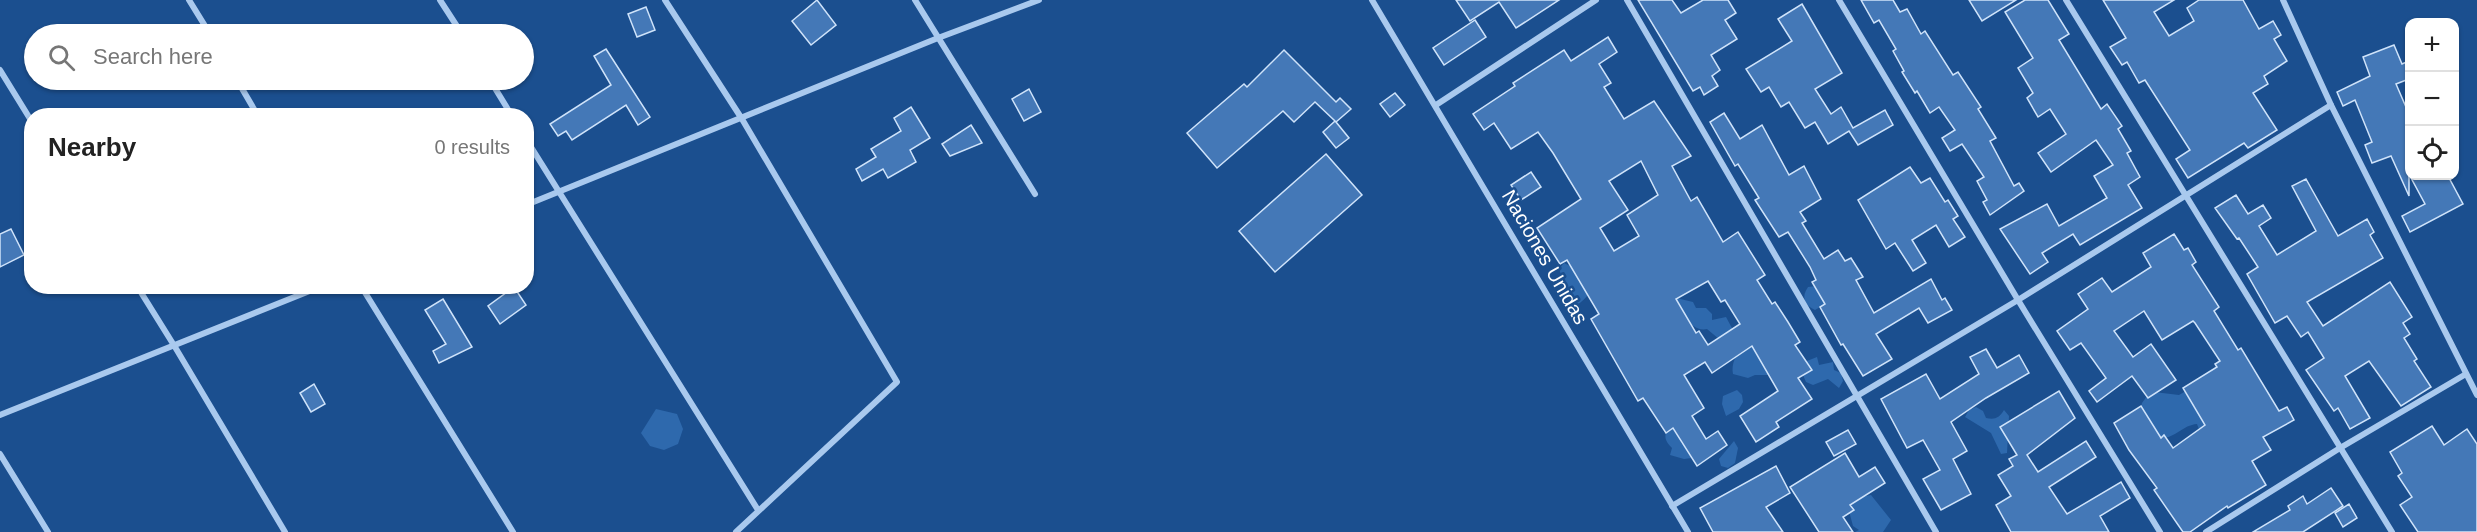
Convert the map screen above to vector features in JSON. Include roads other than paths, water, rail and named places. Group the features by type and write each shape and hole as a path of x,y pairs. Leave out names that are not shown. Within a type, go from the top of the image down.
{"street":[{"path":"189,0 204,24"},
{"path":"440,0 456,24"},
{"path":"665,0 742,119 897,382 736,532"},
{"path":"915,0 1035,194"},
{"path":"534,202 938,38 1039,0"},
{"name":"Naciones Unidas","path":"1372,0 1688,532"},
{"path":"1436,105 1596,0"},
{"path":"1627,0 1936,532"},
{"path":"1839,0 2160,532"},
{"path":"2066,0 2187,194 2392,532"},
{"path":"2283,0 2331,105 2477,395"},
{"path":"0,69 24,109"},
{"path":"243,90 253,108"},
{"path":"496,90 507,108"},
{"path":"1672,506 2018,300 2331,105"},
{"path":"534,151 758,510"},
{"path":"141,294 285,532"},
{"path":"0,415 175,347 303,294"},
{"path":"366,294 513,532"},
{"path":"2206,532 2340,448 2466,374"},
{"path":"0,454 48,532"}]}
